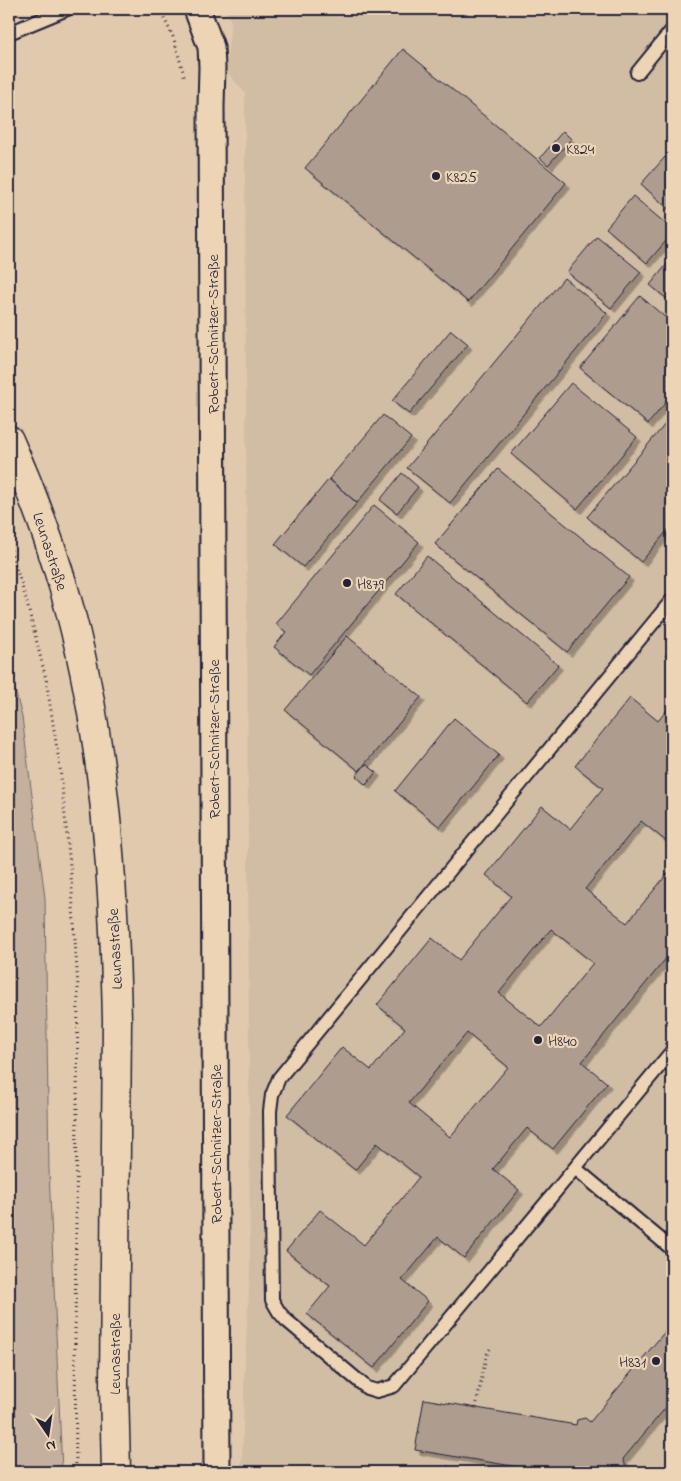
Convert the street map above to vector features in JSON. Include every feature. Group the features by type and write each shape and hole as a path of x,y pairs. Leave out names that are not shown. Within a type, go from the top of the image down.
{"main road":[{"name":"Leunastraße","path":"9,440 42,521 65,590 92,718 108,840 116,965 117,1020 114,1386 116,1472"}],"street":[{"name":"Robert-Schnitzer-Straße","path":"197,9 211,47 212,67 210,106 217,1472"}],"lane":[{"path":"9,33 67,9"},
{"path":"637,73 672,30"},
{"path":"672,600 279,1078 272,1095 270,1111 272,1300 279,1312 367,1388 377,1391 394,1386 672,1052"},
{"path":"575,1168 672,1249"}],"path":[{"path":"9,544 26,599 46,679 60,768 71,875 78,987 74,1364 76,1472"},
{"path":"476,1408 486,1356 491,1347"},
{"path":"434,1472 445,1466 483,1472"}],"shaded area":[{"path":"225,9 672,9 672,1472 236,1472 242,1463 250,1273 245,93 226,71 231,21"},
{"path":"9,666 22,717 45,898 49,1171 62,1472 9,1472"}],"building":[{"name":"K825","path":"403,49 566,183 468,302 305,168"},
{"name":"K824","path":"563,131 571,139 548,165 540,158"},
{"path":"665,157 672,164 672,212 641,184"},
{"path":"633,196 672,229 672,234 647,263 606,228"},
{"path":"597,236 641,272 611,308 567,272"},
{"path":"672,258 672,303 650,285"},
{"path":"564,278 607,313 450,503 407,468"},
{"path":"640,296 672,323 672,395 648,424 580,368"},
{"path":"451,330 468,344 409,414 392,401"},
{"path":"571,383 637,437 577,509 511,454"},
{"path":"383,415 411,438 357,503 329,479"},
{"path":"672,416 672,525 641,562 587,517"},
{"path":"498,469 629,577 567,652 435,544"},
{"path":"402,473 418,487 397,513 380,500"},
{"path":"329,479 357,503 303,567 275,544"},
{"name":"H879","path":"374,505 419,542 309,675 274,647 286,632 276,624"},
{"path":"427,556 558,665 527,702 396,594"},
{"path":"347,636 421,697 359,771 285,710"},
{"path":"672,647 672,663 665,656"},
{"name":"H840","path":"630,698 658,721 672,704 672,846 641,821 585,889 627,923 672,868 672,951 582,1062 607,1083 553,1149 527,1128 493,1169 519,1190 464,1258 438,1237 402,1280 428,1301 374,1368 307,1314 330,1286 286,1251 320,1210 364,1245 419,1177 377,1143 355,1170 287,1115 342,1047 371,1070 405,1028 377,1005 432,938 459,960 511,896 486,875 542,806 570,829 603,788 575,766","holes":["551,929 593,963 541,1027 499,993","467,1033 508,1067 450,1137 409,1103"]},
{"path":"454,718 499,755 440,827 395,791"},
{"path":"366,764 376,772 366,785 356,776"},
{"name":"H831","path":"672,1323 672,1400 623,1459 628,1472 549,1472 415,1450 424,1399 576,1425 577,1420 585,1418 590,1422"}],"place":[{"name":"K824","path":"556,148"},
{"name":"K825","path":"436,176"},
{"name":"H879","path":"347,583"},
{"name":"H840","path":"538,1040"},
{"name":"H831","path":"656,1361"}]}
